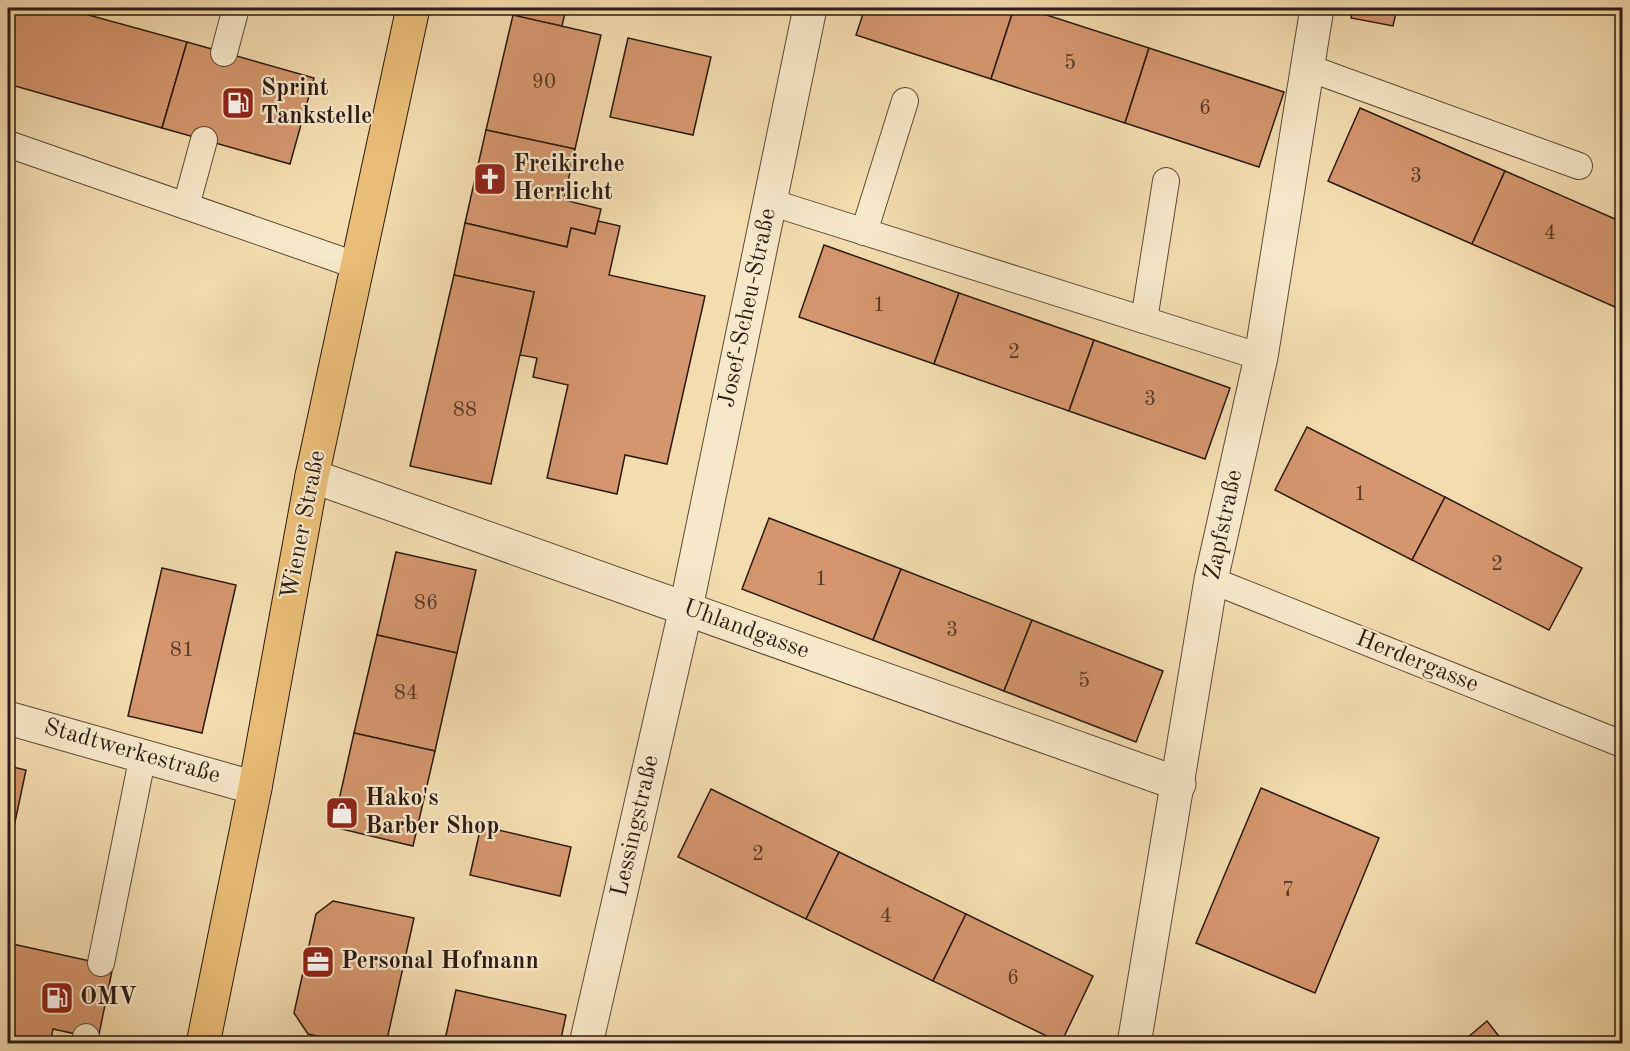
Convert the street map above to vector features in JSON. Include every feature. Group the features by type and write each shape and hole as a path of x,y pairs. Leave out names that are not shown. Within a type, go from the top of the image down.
{"main road":[{"name":"Wiener Straße","path":"203,1044 255,788 312,476 413,8"}],"street":[{"name":"Josef-Scheu-Straße","path":"686,608 810,8"},
{"name":"Zapfstraße","path":"1134,1044 1179,784 1211,580 1261,357 1317,8"},
{"name":"Uhlandgasse","path":"312,476 1179,784"},
{"name":"Lessingstraße","path":"586,1044 686,608"},
{"name":"Stadtwerkestraße","path":"8,718 255,788"}],"lane":[{"path":"224,53 236,8"},
{"path":"1306,67 1579,166"},
{"path":"864,232 905,101"},
{"path":"186,206 204,140"},
{"path":"8,144 358,266"},
{"path":"1144,320 1166,181"},
{"path":"770,202 1261,357"},
{"name":"Herdergasse","path":"1211,580 1623,744"},
{"path":"101,963 143,755"}],"building":[{"path":"8,8 63,8 187,42 162,128 8,84"},
{"path":"521,8 566,8 562,26 518,17"},
{"path":"865,8 1014,8 991,79 856,35"},
{"path":"1014,8 1025,8 1149,48 1125,123 991,79"},
{"path":"1353,8 1397,8 1393,26 1351,18"},
{"path":"513,15 601,35 575,149 486,130"},
{"path":"628,38 711,57 693,135 610,117"},
{"name":"Sprint Tankstelle","path":"187,42 314,78 290,164 162,128"},
{"path":"1149,48 1284,92 1259,167 1125,123"},
{"path":"1360,108 1505,171 1472,244 1328,181"},
{"path":"486,130 575,149 564,200 601,209 595,234 571,228 567,247 465,223"},
{"path":"1505,171 1622,222 1622,290 1615,307 1472,244"},
{"path":"598,221 620,226 609,275 705,296 667,464 625,455 617,494 547,478 568,385 533,377 537,358 520,355 534,292 454,275 465,223 567,247 571,228 595,234"},
{"path":"824,245 959,293 934,364 799,317"},
{"path":"454,275 534,292 491,484 410,466"},
{"path":"959,293 1094,340 1069,411 934,364"},
{"path":"1094,340 1230,388 1205,459 1069,411"},
{"path":"1307,427 1445,497 1412,560 1275,490"},
{"path":"1445,497 1582,568 1549,630 1412,560"},
{"path":"769,518 901,569 873,640 742,589"},
{"path":"396,552 476,570 457,653 377,635"},
{"path":"162,568 236,585 202,733 128,716"},
{"path":"901,569 1032,620 1004,691 873,640"},
{"path":"1032,620 1163,671 1136,742 1004,691"},
{"path":"377,635 457,653 435,751 354,733"},
{"path":"354,733 435,751 413,846 333,827"},
{"path":"8,766 26,770 9,850 8,849"},
{"path":"1261,788 1379,838 1315,993 1196,943"},
{"path":"711,789 839,852 806,919 678,857"},
{"path":"481,826 571,847 560,896 470,875"},
{"path":"839,852 966,914 933,981 806,919"},
{"path":"333,901 414,918 386,1044 353,1044 308,1034 294,1013 316,914"},
{"path":"966,914 1093,976 1061,1043 933,981"},
{"name":"OMV","path":"8,943 113,966 98,1039 53,1029 50,1044 8,1044"},
{"path":"456,990 566,1015 560,1044 444,1044"},
{"path":"1487,1021 1505,1044 1460,1044"}],"place":[{"name":"Sprint Tankstelle","path":"238,103"},
{"name":"Freikirche Herrlicht","path":"490,179"},
{"name":"Hako's Barber Shop","path":"342,813"},
{"name":"Personal Hofmann","path":"318,962"},
{"name":"OMV","path":"57,998"}]}
